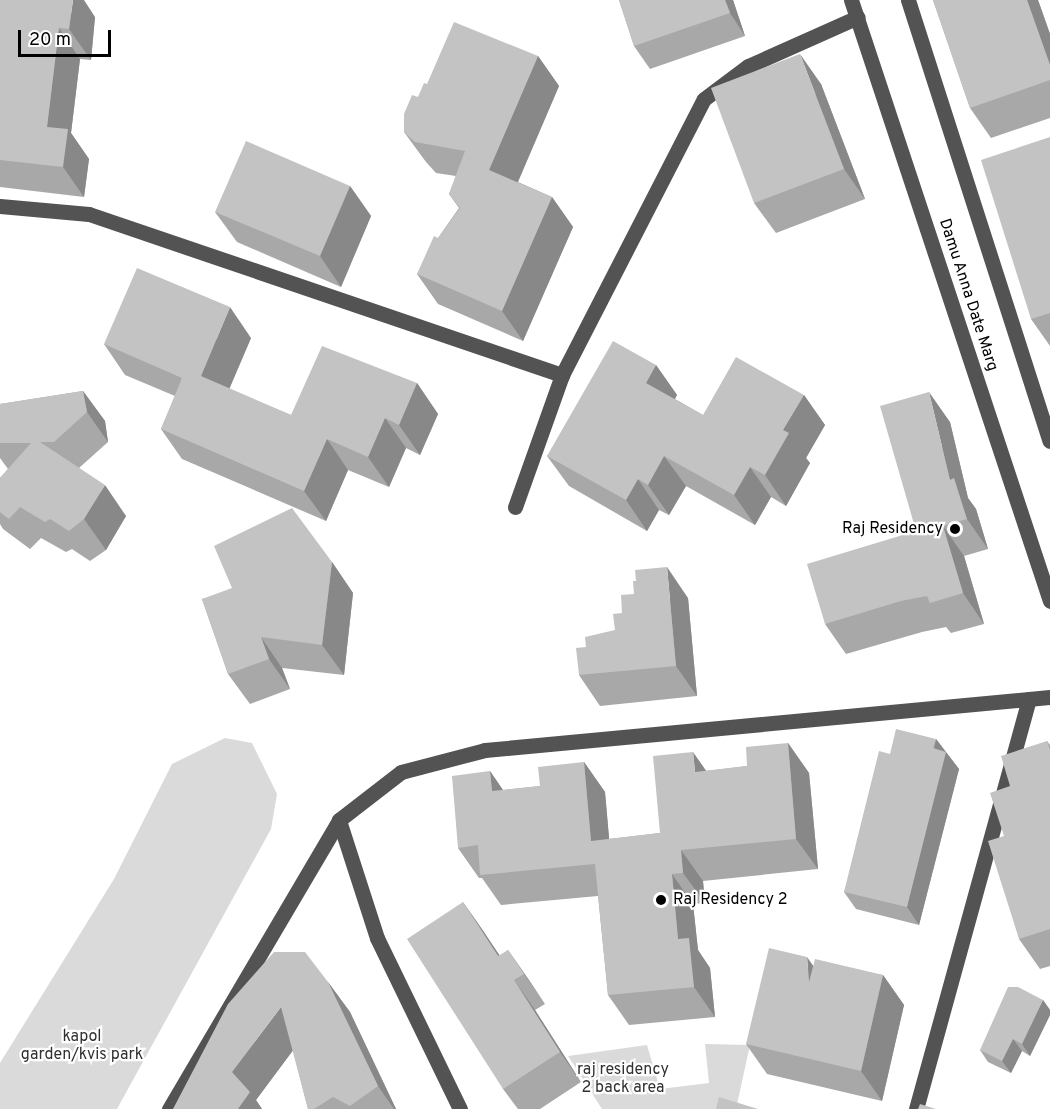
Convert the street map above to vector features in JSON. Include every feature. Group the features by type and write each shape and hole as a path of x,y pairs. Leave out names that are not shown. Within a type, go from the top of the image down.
{"street":[{"name":"Damu Anna Date Marg","path":"851,0 1050,601"},
{"name":"Damu Anna Date Marg","path":"908,0 1050,441"},
{"path":"515,507 562,375 704,99 748,66 858,17"},
{"path":"0,206 89,214 562,375"},
{"path":"169,1109 339,820 401,772 485,750 1050,697"},
{"path":"916,1109 1029,699"},
{"path":"339,820 377,938 460,1109"}],"green space":[{"name":"kapol garden/kvis park","path":"225,738 252,743 277,794 271,829 117,1109 0,1109 0,1063 114,879 172,764"},
{"name":"raj residency 2 back area","path":"705,1044 750,1045 736,1109 602,1109 568,1056 647,1045 660,1089 709,1083"}],"building":[{"path":"0,0 73,0 69,29 59,28 47,127 68,129 63,167 0,160"},
{"path":"619,0 725,0 730,13 634,46"},
{"path":"933,0 1027,0 1050,65 1050,80 970,108"},
{"path":"454,22 538,56 489,170 552,197 502,311 417,274 434,236 438,238 460,208 449,194 465,151 415,142 404,132 404,114 412,95 418,97 424,83 427,84"},
{"path":"800,54 844,169 754,203 711,88"},
{"path":"1050,137 1050,313 1031,319 981,160"},
{"path":"246,141 350,186 320,256 215,212"},
{"path":"137,268 230,307 201,376 291,415 322,346 417,383 399,425 385,418 368,457 327,439 304,491 161,429 182,378 104,344"},
{"path":"613,341 656,365 646,383 703,415 736,357 804,395 783,430 789,433 765,475 750,467 734,495 664,456 648,485 638,479 626,500 547,456"},
{"path":"83,391 87,412 54,442 40,442 105,485 84,519 69,531 50,519 45,522 20,507 9,519 0,512 0,478 31,443 0,443 0,404"},
{"path":"929,392 950,480 954,478 967,519 943,526 963,593 930,603 927,596 901,601 825,624 807,564 916,531 880,406"},
{"path":"292,508 332,562 322,645 261,637 269,659 228,674 202,599 232,588 214,546"},
{"path":"667,567 676,666 579,675 576,648 586,647 585,637 615,630 613,614 622,613 621,595 634,594 635,570"},
{"path":"896,729 936,739 933,748 946,752 907,907 844,892 879,751 890,754"},
{"path":"1047,741 1050,750 1050,929 1019,939 988,841 1004,836 990,793 1010,786 1001,756"},
{"path":"788,743 796,839 681,850 683,873 672,874 678,939 689,938 694,987 608,995 595,864 480,875 478,845 458,848 452,776 490,771 492,791 540,786 538,767 584,762 591,841 660,833 653,756 693,752 695,772 747,766 746,747"},
{"path":"463,902 498,956 508,950 524,974 514,980 560,1052 503,1089 407,939"},
{"path":"769,948 807,957 809,982 815,959 883,975 861,1071 746,1044"},
{"path":"274,952 305,952 328,982 378,1086 350,1106 333,1097 314,1109 308,1109 281,1007 232,1072 250,1092 238,1109 173,1109 228,1004"},
{"path":"1008,987 1018,987 1043,1000 1022,1044 1013,1039 1002,1061 980,1050"},
{"path":"719,1097 758,1109 716,1109"},
{"path":"920,1104 936,1109 918,1109"}],"place":[{"name":"Raj Residency","path":"955,529"},
{"name":"Raj Residency 2","path":"661,900"}]}
